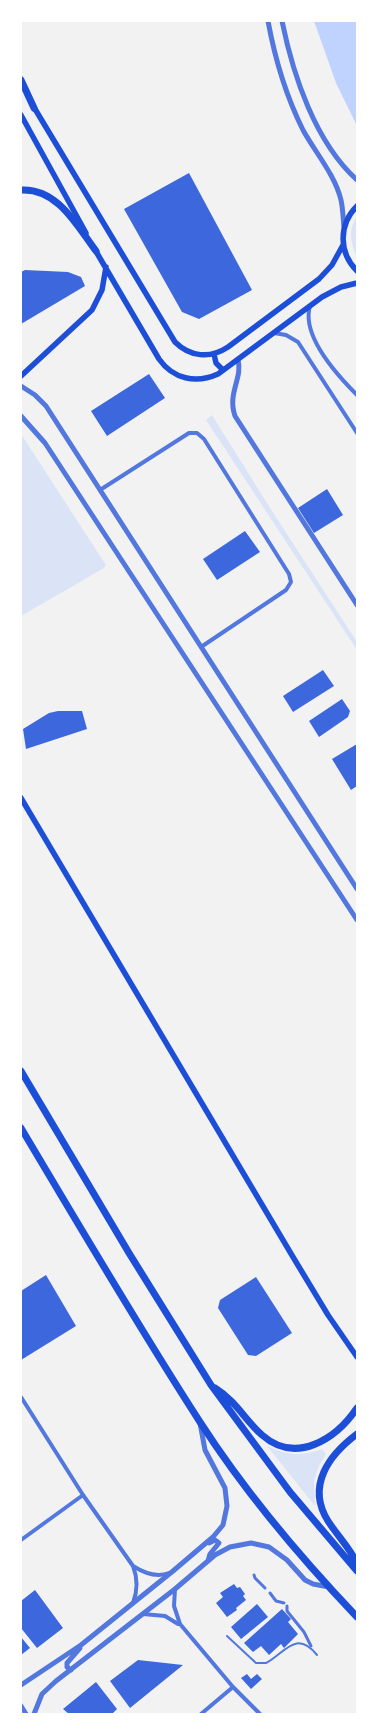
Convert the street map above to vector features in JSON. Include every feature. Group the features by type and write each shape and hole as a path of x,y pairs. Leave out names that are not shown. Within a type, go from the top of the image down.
{"highway":[{"path":"21,80 34,108"},
{"path":"21,190 42,192 51,197 65,210 96,251"},
{"path":"21,1071 129,1253 211,1386 290,1492 357,1571"},
{"path":"21,1128 200,1423 254,1497 329,1587 357,1617"},
{"path":"211,1386 236,1405 263,1436 275,1444 289,1448 304,1448 324,1440 345,1423 357,1408"},
{"path":"357,1434 329,1460 322,1474 320,1491 324,1514 347,1545 357,1563"}],"main road":[{"path":"21,88 175,342 184,350 195,354 214,354 228,347 312,286 332,265 343,245"},
{"path":"21,115 96,251 159,359 168,370 185,378 198,379 213,376 238,360 310,305 334,290 357,283"},
{"path":"357,206 344,227 343,245 348,260 357,271"},
{"path":"21,376 92,310 102,290 106,267"},
{"path":"214,354 216,363 223,370"},
{"path":"21,798 293,1258 328,1315 357,1357"}],"street":[{"path":"268,21 285,87 303,129 341,199 344,227"},
{"path":"282,21 298,80 316,121 337,160 357,180"},
{"path":"310,305 308,324 313,336 334,369 357,395"},
{"path":"274,333 286,335 298,342 357,433"},
{"path":"238,360 239,368 232,396 235,416 357,605"},
{"path":"21,386 35,395 46,406 357,889"},
{"path":"21,416 45,443 357,920"},
{"path":"100,490 187,434 197,433 203,437 289,574 291,582 286,590 201,647"},
{"path":"21,1398 83,1494 133,1566 136,1573 137,1589 132,1603"},
{"path":"21,1685 81,1645 173,1572 216,1534 226,1516 227,1497 221,1478 205,1450 200,1423"},
{"path":"21,1540 83,1494"},
{"path":"203,1545 214,1540 219,1542 218,1546 209,1555 208,1561"},
{"path":"34,1714 42,1694 56,1681 224,1549 235,1545 263,1545 282,1554 305,1580 313,1584 329,1587"},
{"path":"133,1566 148,1574 165,1575 173,1572"},
{"path":"254,1574 265,1588"},
{"path":"174,1589 174,1606 180,1624 233,1687 260,1714"},
{"path":"270,1594 276,1601 284,1603"},
{"path":"288,1606 287,1611 304,1632 311,1646"},
{"path":"143,1614 158,1614 180,1624"},
{"path":"71,1670 66,1665 79,1651 81,1645"},
{"path":"200,1714 233,1687"},
{"path":"21,1706 26,1714"}],"lane":[{"path":"227,1636 256,1663 266,1663 286,1647 299,1643 306,1645 317,1655"}],"shaded area":[{"path":"357,216 357,257 353,247 351,231"},
{"path":"212,415 357,642 357,650 206,420"},
{"path":"21,434 106,565 104,568 21,616"},
{"path":"267,1446 294,1454 315,1452 322,1449 326,1454 314,1480 315,1506"}],"water":[{"path":"314,21 357,21 357,126 336,83"}],"building":[{"path":"189,173 252,290 199,319 182,312 124,209"},
{"path":"25,270 68,272 81,277 85,286 21,324 21,272"},
{"path":"149,374 165,398 107,436 91,411"},
{"path":"327,489 343,515 314,533 298,508"},
{"path":"245,531 260,552 217,580 203,559"},
{"path":"323,670 334,686 293,712 283,696"},
{"path":"342,699 350,711 348,717 319,737 309,721"},
{"path":"82,711 87,729 26,749 23,729 49,713"},
{"path":"357,744 357,786 351,790 332,759"},
{"path":"46,1275 76,1326 21,1360 21,1291"},
{"path":"256,1277 292,1333 256,1356 248,1355 218,1308 220,1300"},
{"path":"234,1584 237,1588 240,1587 245,1594 243,1596 246,1600 227,1617 216,1603 223,1597 220,1593"},
{"path":"35,1590 63,1628 37,1648 21,1628 21,1601"},
{"path":"257,1604 268,1617 241,1639 231,1627"},
{"path":"282,1609 291,1619 288,1622 298,1634 284,1648 281,1644 269,1655 261,1646 253,1652 244,1643"},
{"path":"21,1637 30,1648 21,1655"},
{"path":"138,1660 183,1665 130,1708 110,1681"},
{"path":"247,1674 251,1679 257,1674 262,1679 251,1689 241,1678"},
{"path":"96,1682 117,1709 112,1714 69,1714 63,1709"}]}
